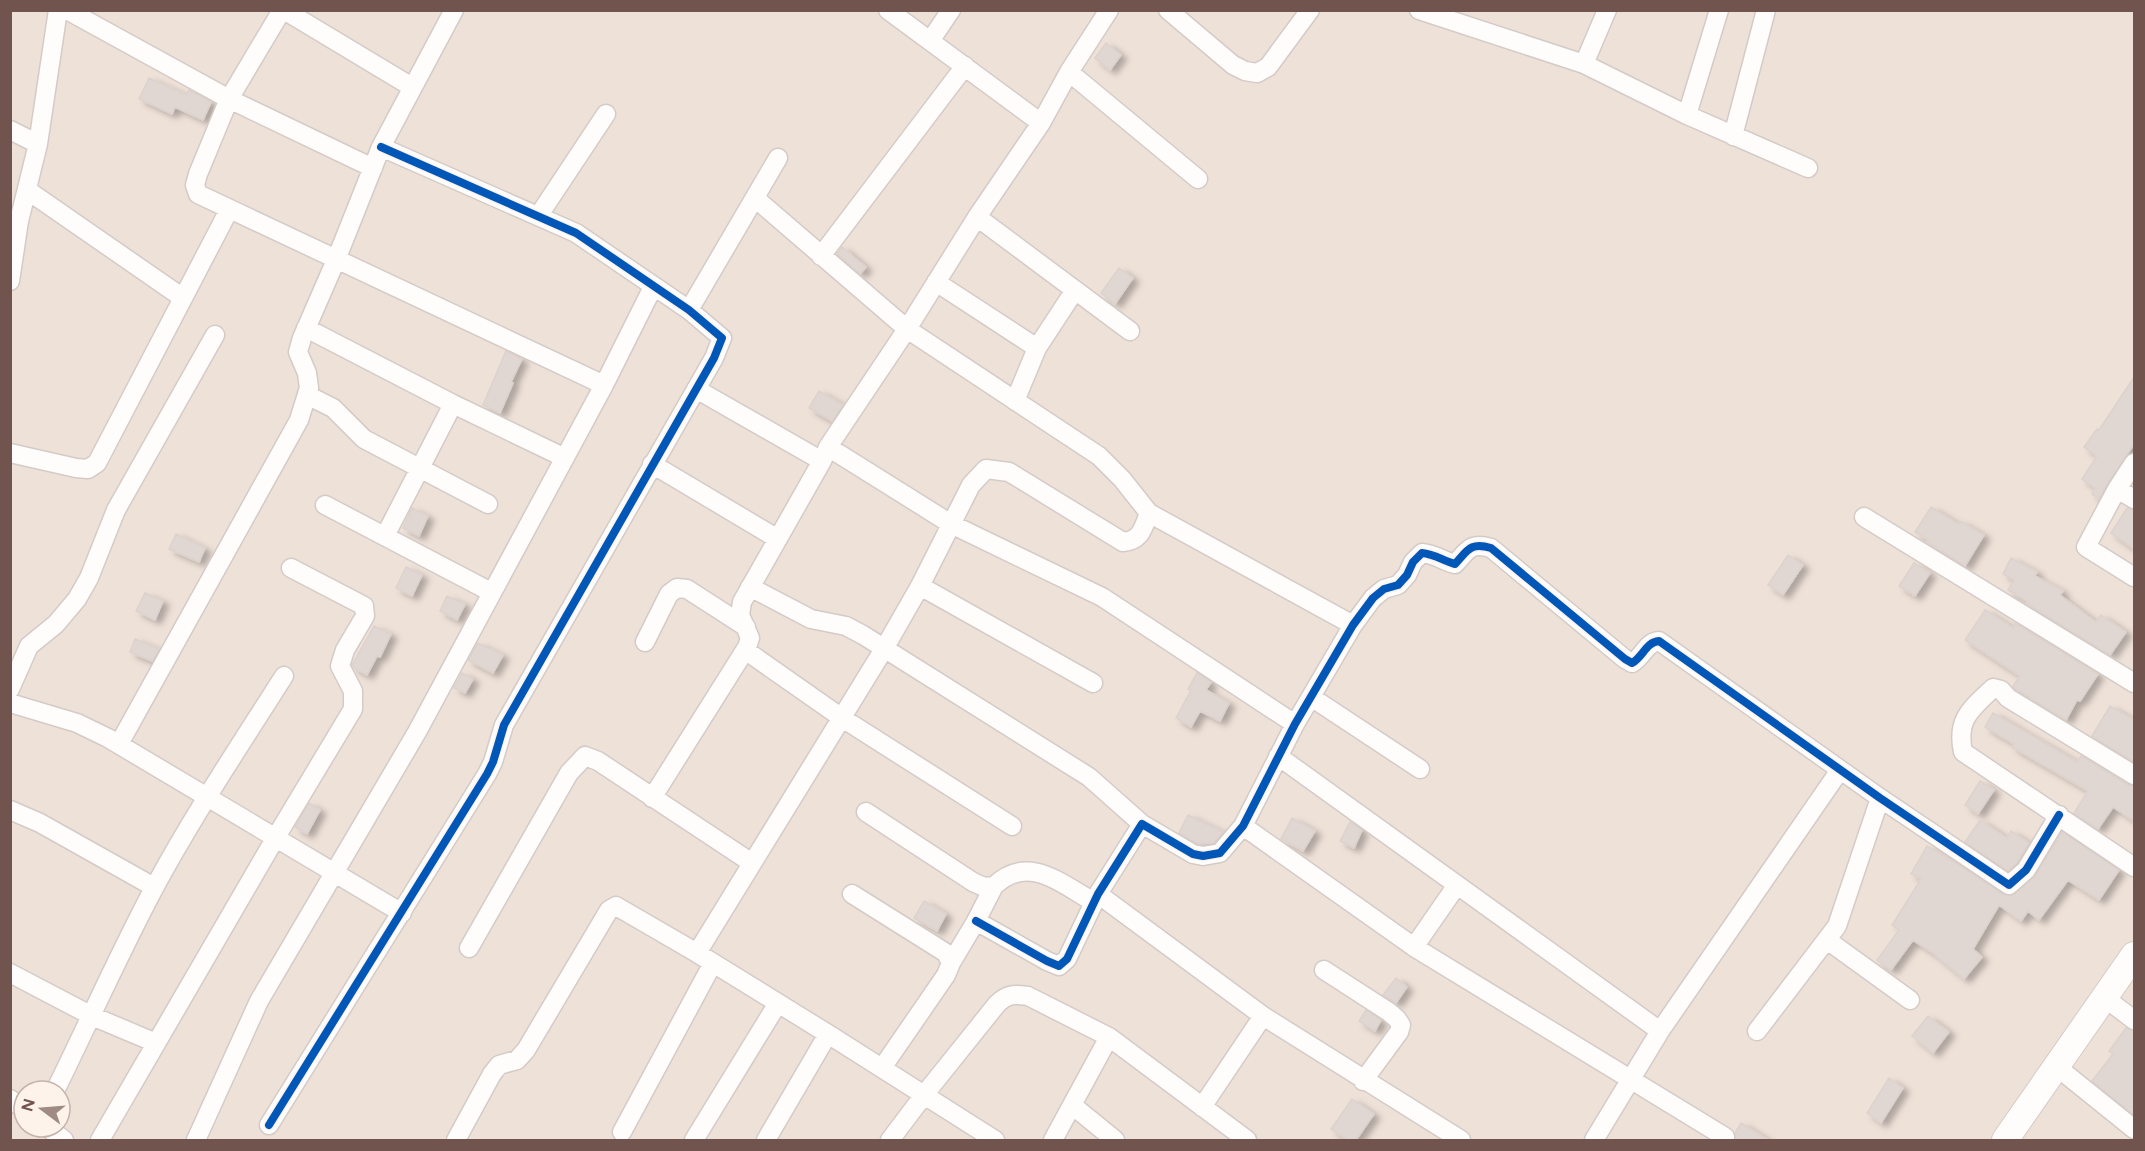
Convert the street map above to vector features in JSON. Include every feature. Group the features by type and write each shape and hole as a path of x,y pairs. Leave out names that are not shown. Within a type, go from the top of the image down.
{"main road":[{"path":"2012,1138 2057,1067 2134,955"}],"street":[{"path":"10,281 19,221 38,144 58,10"},
{"path":"67,10 229,99 373,168"},
{"path":"412,87 283,10 229,99 195,185 198,194 603,385"},
{"path":"119,744 299,420 309,388 307,373 298,352 306,328 381,147 454,10"},
{"path":"888,10 1041,123"},
{"path":"930,41 951,10"},
{"path":"652,798 746,650 750,638 740,615 742,602 825,454 977,217 1041,123 1069,72 1109,10"},
{"path":"1170,11 1233,65 1245,71 1257,73 1268,67 1310,10"},
{"path":"1419,10 1584,64 1732,136 1808,168"},
{"path":"1584,64 1606,10"},
{"path":"1687,115 1719,10"},
{"path":"1732,136 1766,10"},
{"path":"821,256 965,66"},
{"path":"1069,72 1198,179"},
{"path":"539,215 606,114"},
{"path":"10,130 38,144"},
{"path":"269,1125 487,774 504,725 714,358 722,338 688,310 576,233 381,147"},
{"path":"688,310 778,158"},
{"path":"27,190 183,298"},
{"path":"755,198 907,329 1099,456 1122,479 1149,513 1353,625"},
{"path":"10,453 76,468 88,468 97,463 229,210"},
{"path":"977,217 1130,331"},
{"path":"936,282 1037,348"},
{"path":"196,1140 260,1001 417,732 653,288"},
{"path":"1015,401 1037,348 1075,291"},
{"path":"306,328 453,404 563,457"},
{"path":"10,689 29,646 56,624 77,599 89,578 116,510 215,335"},
{"path":"696,389 825,454 951,524 1102,597 1295,724"},
{"path":"307,395 333,408 364,439 488,504"},
{"path":"385,536 453,404"},
{"path":"2134,463 2085,546 2134,578"},
{"path":"652,464 778,539"},
{"path":"697,953 884,649 920,586 971,485 986,469 1009,472 1123,542 1139,537 1149,513"},
{"path":"2117,489 2134,499"},
{"path":"325,505 491,592"},
{"path":"1864,517 2134,683"},
{"path":"750,587 811,619 846,626 1089,777 1142,824 1193,854 1203,856 1220,853 1244,826 1295,724 1353,625 1373,598 1384,589 1398,585 1422,553 1432,554 1455,564 1471,547 1480,545 1491,548 1625,659 1632,663 1638,660 1649,644 1659,641 1880,798 2009,885 2026,870 2059,815"},
{"path":"100,1140 353,709 353,691 340,666 345,650 365,616 363,606 291,568"},
{"path":"920,586 1093,683"},
{"path":"645,642 669,594 677,588 687,589 746,627"},
{"path":"746,650 842,718 1012,826"},
{"path":"61,1079 154,887 207,796 284,676"},
{"path":"2134,774 2008,698 2001,690 1993,688 1966,715 1960,737 1963,752 2134,867"},
{"path":"1311,697 1420,769"},
{"path":"10,703 77,723 119,744 402,913"},
{"path":"469,948 569,772 585,756 598,761 752,862"},
{"path":"1278,756 1660,1031"},
{"path":"1594,1140 1660,1031 1840,770"},
{"path":"1757,1031 1838,926 1880,798"},
{"path":"10,810 40,824 154,887"},
{"path":"866,812 973,882 984,887 994,886"},
{"path":"976,921 1059,966 1067,959 1096,898 1142,824"},
{"path":"1244,826 1414,947 1725,1137"},
{"path":"882,1068 946,975 994,886 1015,872 1029,871 1045,875 1096,898 1263,1016 1363,1081 1461,1140"},
{"path":"1414,947 1457,885"},
{"path":"852,894 946,953 951,963"},
{"path":"456,1140 499,1065 518,1060 526,1050 609,910 615,906 697,953 995,1140"},
{"path":"1827,940 1910,1000"},
{"path":"622,1132 713,963"},
{"path":"1324,970 1389,1012 1401,1025 1399,1032 1363,1081"},
{"path":"10,973 92,1016 156,1043"},
{"path":"890,1140 1005,996 1016,994 1028,996 1109,1037 1247,1140"},
{"path":"2105,998 2134,1020"},
{"path":"694,1140 778,1003"},
{"path":"1202,1107 1263,1016"},
{"path":"766,1140 828,1034"},
{"path":"1053,1140 1109,1037"},
{"path":"2057,1067 2134,1129"},
{"path":"1072,1105 1115,1140"}],"shaded area":[{"path":"10,11 2134,11 2134,1140 11,1140"}],"building":[{"path":"1106,43 1121,55 1110,70 1095,58"},
{"path":"149,78 186,95 189,90 211,102 203,120 175,107 172,114 139,99"},
{"path":"842,247 866,267 860,274 837,254"},
{"path":"1119,268 1133,278 1115,304 1101,293"},
{"path":"506,351 522,359 500,413 483,405"},
{"path":"2134,377 2134,444 2099,499 2092,494 2095,488 2082,479 2097,456 2084,447 2097,429 2099,430"},
{"path":"819,391 843,405 832,421 809,408"},
{"path":"1931,507 1958,524 1960,521 1984,535 1965,566 1915,532"},
{"path":"412,508 428,516 419,536 403,528"},
{"path":"2127,508 2134,510 2134,549 2111,533"},
{"path":"176,534 205,548 199,562 169,549"},
{"path":"1788,555 1803,565 1783,595 1768,585"},
{"path":"2011,558 2037,572 2035,576 2063,591 2060,595 2096,622 2101,615 2126,632 2110,655 2008,590 2014,580 2003,574"},
{"path":"1914,563 1930,573 1915,596 1899,586"},
{"path":"406,567 422,575 412,596 396,588"},
{"path":"145,593 163,601 155,620 136,611"},
{"path":"447,596 465,604 457,620 440,611"},
{"path":"1985,610 2013,628 2015,623 2098,674 2080,701 2077,700 2066,720 2015,689 2013,686 2020,676 1965,640"},
{"path":"374,626 391,634 380,657 377,656 367,675 352,665"},
{"path":"135,639 159,649 152,661 130,652"},
{"path":"478,643 503,655 493,673 468,660"},
{"path":"462,673 473,679 465,693 454,688"},
{"path":"1197,673 1211,682 1206,690 1229,703 1220,721 1200,711 1191,727 1176,718"},
{"path":"2110,706 2134,720 2134,762 2092,736"},
{"path":"1993,713 2077,762 2081,756 2128,785 2134,786 2134,821 2113,807 2098,829 2074,813 2088,791 2012,747 2014,744 1985,727"},
{"path":"1980,781 1994,790 1978,814 1965,805"},
{"path":"309,803 320,810 307,834 295,827"},
{"path":"1188,815 1223,832 1214,843 1199,844 1179,833"},
{"path":"1292,818 1315,831 1303,851 1281,839"},
{"path":"1980,820 2007,838 2011,831 2029,843 2017,863 2008,871 1965,842"},
{"path":"1350,822 1362,830 1354,848 1340,841"},
{"path":"2062,832 2119,870 2099,900 2068,880 2039,920 2028,911 2021,921 1999,905 1973,949 1982,957 1964,979 1933,953 1913,940 1891,970 1877,960 1899,930 1892,925 1921,879 1911,874 1927,846 2003,894 2012,896 2035,876"},
{"path":"924,901 946,914 937,931 914,918"},
{"path":"1396,978 1407,987 1396,1003 1383,995"},
{"path":"1366,1010 1381,1020 1375,1031 1359,1021"},
{"path":"1928,1016 1949,1032 1933,1053 1912,1036"},
{"path":"2126,1028 2134,1031 2134,1115 2092,1081 2113,1054 2109,1051"},
{"path":"1889,1078 1903,1088 1881,1123 1867,1113"},
{"path":"1352,1099 1374,1114 1356,1140 1348,1140 1331,1129"},
{"path":"1741,1123 1768,1140 1735,1140 1735,1133"}],"cycle path":[{"path":"269,1125 487,774 504,725 714,358 722,338 689,310 576,233 381,147"},
{"path":"976,921 1059,966 1067,959 1098,894 1142,824 1193,854 1203,856 1220,853 1243,826 1295,724 1353,625 1373,598 1384,589 1398,585 1422,553 1455,564 1470,548 1478,546 1491,548 1632,663 1651,644 1659,641 1880,798 2009,885 2026,870 2059,815"}]}
